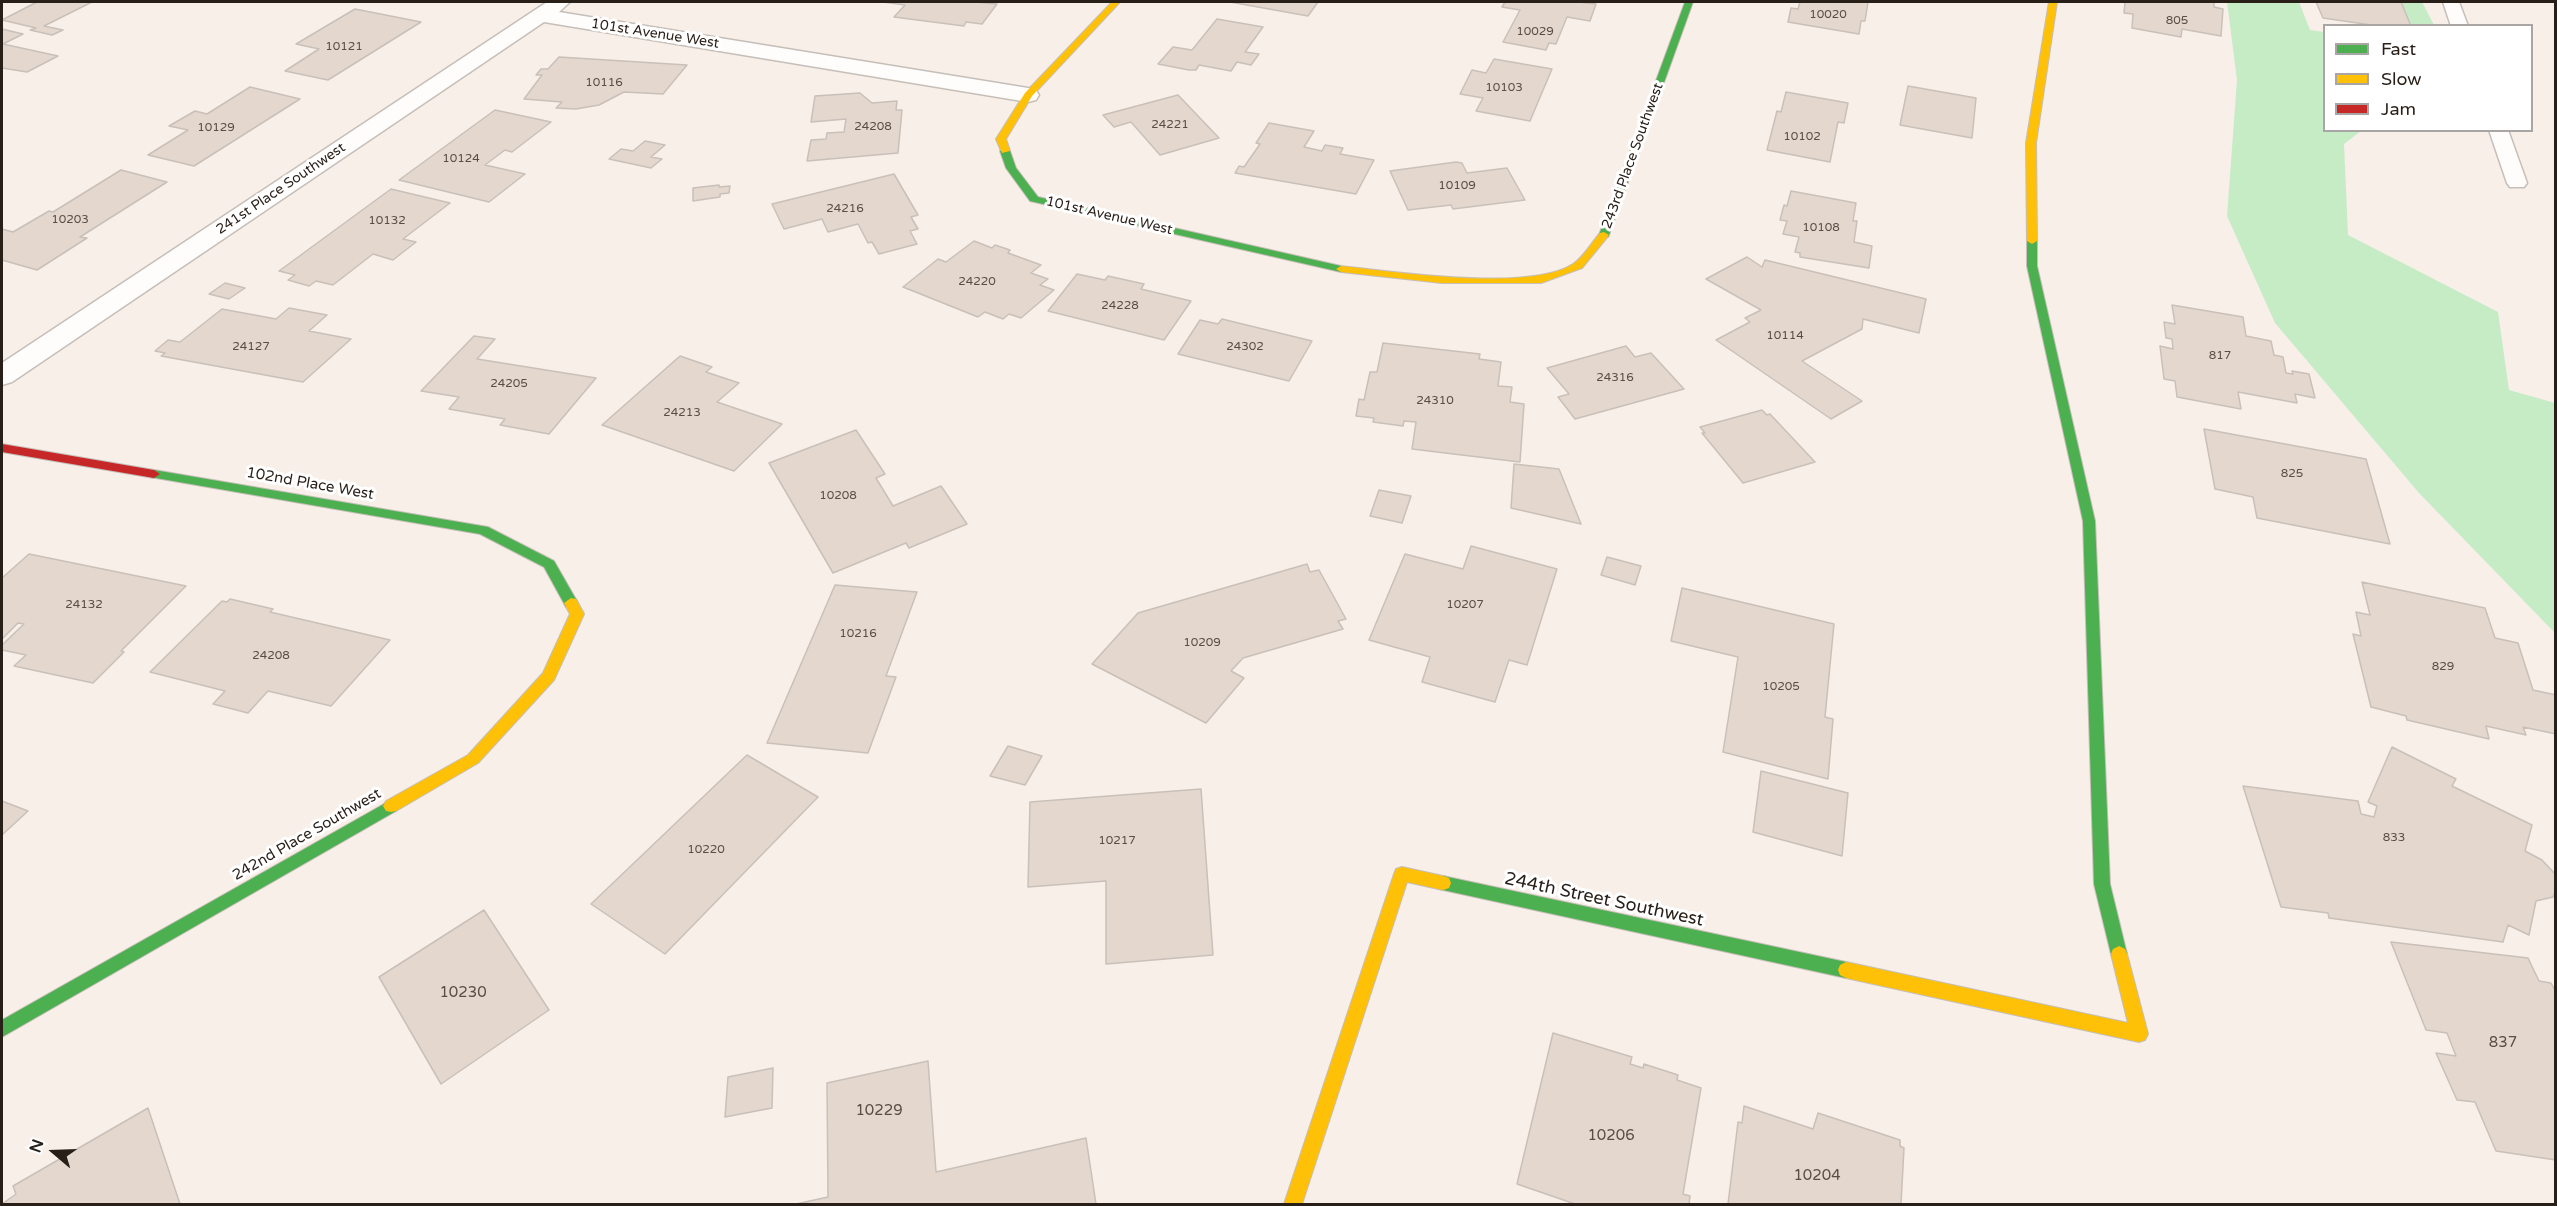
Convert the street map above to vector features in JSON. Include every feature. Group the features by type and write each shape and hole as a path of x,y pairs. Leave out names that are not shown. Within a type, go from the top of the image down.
{"street":[{"path":"1028,95 1116,2"},
{"name":"243rd Place Southwest","path":"1541,280 1578,266 1602,239 1689,2"},
{"name":"244th Street Southwest","path":"1293,1204 1402,874 2139,1034 2102,884 2089,521 2032,266 2031,143 2053,2"},
{"name":"101st Avenue West","path":"550,8 1028,95 1001,139 1011,168 1034,199 1348,271 1442,280 1541,280"},
{"name":"241st Place Southwest","path":"2,376 550,8"},
{"name":"102nd Place West","path":"2,448 483,530 549,564 577,614"},
{"name":"242nd Place Southwest","path":"2,1029 473,759 549,676 577,614"}],"lane":[{"path":"2451,2 2459,24"},
{"path":"2499,132 2517,183"}],"green space":[{"path":"2227,2 2299,2 2310,30 2323,32 2323,132 2360,132 2344,144 2348,235 2498,312 2509,390 2555,403 2555,633 2419,493 2275,323 2227,216 2237,80"},
{"path":"2384,2 2422,2 2433,24 2396,24"}],"building":[{"path":"37,2 92,2 44,26 63,30 52,35 30,30 36,28 2,20"},
{"path":"883,2 997,4 982,24 966,22 964,26 894,17 905,5"},
{"path":"1230,2 1318,2 1308,16"},
{"path":"1505,2 1596,4 1590,21 1567,17 1556,44 1549,43 1546,50 1503,42 1520,10 1502,7"},
{"path":"1800,2 1868,2 1865,21 1861,21 1859,34 1788,22 1791,8 1798,9"},
{"path":"2125,2 2214,2 2214,7 2223,9 2221,36 2182,29 2181,37 2132,28 2133,14 2124,13"},
{"path":"2316,2 2401,2 2410,24 2364,24 2323,18"},
{"path":"355,9 421,22 328,80 285,71 319,49 296,44"},
{"path":"1217,19 1263,27 1245,52 1259,54 1251,65 1237,62 1231,71 1199,65 1196,70 1189,70 1158,64 1173,47 1192,50"},
{"path":"2,29 23,34 3,44 58,56 27,72 2,68"},
{"path":"559,57 687,65 663,94 624,92 599,105 576,109 556,108 562,102 524,99 542,75 536,75 541,69 548,69"},
{"path":"1494,59 1552,69 1530,121 1476,111 1483,98 1460,94 1472,70 1486,73"},
{"path":"1908,86 1976,98 1972,138 1900,125"},
{"path":"250,87 300,99 194,166 148,155 188,130 169,126 195,111 207,114"},
{"path":"1786,92 1848,103 1844,123 1838,122 1830,162 1767,150 1777,111 1781,112"},
{"path":"860,93 872,103 897,101 896,110 902,110 898,153 807,161 811,140 826,139 827,133 844,132 846,119 811,122 815,96"},
{"path":"1178,95 1219,138 1160,155 1131,122 1114,127 1103,115"},
{"path":"495,110 551,122 512,152 505,150 485,165 525,174 489,202 399,180"},
{"path":"1269,123 1314,131 1304,147 1322,151 1325,145 1343,148 1340,154 1374,160 1356,194 1235,173 1239,166 1244,167 1260,144 1256,143"},
{"path":"645,141 665,145 651,157 662,159 651,168 609,159 621,149 633,151"},
{"path":"1462,163 1467,173 1507,168 1525,200 1453,209 1451,205 1408,210 1390,171"},
{"path":"121,170 167,182 80,237 87,238 37,270 2,260 2,229 13,232 49,211 53,212"},
{"path":"894,174 918,215 911,217 918,229 910,231 917,244 879,254 872,242 868,243 858,224 828,232 822,219 784,229 772,204"},
{"path":"719,185 719,187 730,186 729,193 720,194 720,197 693,201 693,188"},
{"path":"391,189 450,203 403,239 416,242 393,260 373,254 333,285 316,281 309,286 288,280 295,275 279,271"},
{"path":"1791,191 1856,203 1853,221 1857,221 1854,242 1872,246 1869,268 1800,257 1800,253 1795,252 1799,237 1783,234 1787,221 1780,220"},
{"path":"974,241 992,248 995,245 1010,250 1008,253 1041,265 1031,273 1048,279 1040,285 1054,290 1021,318 1009,314 1003,319 985,312 978,317 903,287 938,259 946,262"},
{"path":"1747,257 1762,267 1765,260 1926,299 1919,333 1863,319 1862,329 1802,361 1862,401 1831,419 1716,340 1750,322 1745,318 1761,310 1706,279"},
{"path":"1077,274 1105,280 1108,276 1144,284 1141,289 1191,301 1164,340 1048,311"},
{"path":"225,283 245,288 229,299 209,294"},
{"path":"2172,305 2243,317 2246,336 2271,341 2274,355 2283,357 2286,373 2293,374 2292,371 2309,374 2315,398 2295,394 2297,403 2238,392 2241,409 2177,397 2175,381 2164,379 2160,346 2173,349 2172,339 2166,338 2164,322 2175,324"},
{"path":"289,308 327,315 309,331 351,339 303,382 161,356 165,353 155,351 168,340 180,342 222,309 276,319"},
{"path":"1222,319 1312,341 1289,381 1178,354 1200,320 1218,324"},
{"path":"474,336 495,339 477,359 596,378 549,434 500,425 505,419 449,409 459,397 421,391"},
{"path":"1383,343 1480,354 1479,359 1501,362 1498,386 1512,387 1510,402 1524,404 1520,462 1412,449 1416,422 1404,421 1403,426 1373,422 1374,418 1356,416 1359,399 1364,400 1370,372 1377,372"},
{"path":"1626,346 1635,357 1651,353 1684,389 1575,419 1558,397 1569,394 1547,368"},
{"path":"680,356 712,367 706,372 739,383 717,402 782,424 734,471 602,425"},
{"path":"1762,410 1767,415 1770,414 1815,462 1743,483 1702,433 1705,433 1700,427"},
{"path":"2204,429 2366,459 2390,544 2257,518 2253,497 2215,489"},
{"path":"856,430 885,474 876,478 893,506 941,486 967,524 909,548 906,543 833,573 769,463"},
{"path":"1514,464 1559,469 1581,524 1511,508"},
{"path":"1379,490 1411,496 1402,523 1370,516"},
{"path":"1471,546 1557,569 1527,665 1509,660 1495,702 1422,682 1430,657 1369,640 1405,554 1463,569"},
{"path":"29,554 186,586 121,651 124,652 93,683 14,666 26,655 2,650 2,645 24,624 18,623 2,639 2,578"},
{"path":"1607,557 1641,566 1635,585 1601,575"},
{"path":"1307,564 1310,572 1319,570 1346,619 1338,621 1343,629 1243,658 1231,671 1244,678 1206,723 1092,664 1138,613"},
{"path":"2362,582 2485,608 2495,638 2518,643 2533,690 2556,695 2556,734 2523,727 2526,735 2486,726 2489,739 2407,720 2406,716 2371,707 2353,634 2361,636 2356,612 2370,615"},
{"path":"835,585 917,592 886,676 896,677 868,753 767,743"},
{"path":"1682,588 1834,624 1825,717 1833,719 1828,779 1723,752 1738,657 1671,641"},
{"path":"230,599 273,609 270,612 390,640 331,706 268,691 248,713 213,704 225,691 150,672 222,601 227,602"},
{"path":"1008,746 1042,756 1025,785 990,776"},
{"path":"2392,747 2456,779 2452,786 2532,825 2525,851 2542,860 2556,875 2556,890 2553,897 2536,901 2529,935 2508,925 2503,942 2329,918 2328,913 2281,907 2243,786 2358,801 2361,814 2374,817 2377,806 2368,802"},
{"path":"747,755 818,797 665,954 591,904"},
{"path":"1761,771 1848,793 1842,856 1753,832"},
{"path":"1201,789 1213,955 1106,964 1106,881 1028,887 1030,802"},
{"path":"2,801 28,811 2,835"},
{"path":"484,910 549,1010 441,1084 379,977"},
{"path":"2391,942 2528,958 2539,981 2551,983 2556,992 2556,1160 2496,1151 2475,1102 2457,1100 2436,1053 2456,1056 2447,1033 2426,1030"},
{"path":"1553,1033 1632,1057 1630,1064 1643,1068 1644,1064 1678,1075 1677,1080 1701,1088 1683,1194 1690,1196 1689,1204 1575,1204 1517,1184"},
{"path":"928,1061 936,1172 1086,1138 1096,1204 796,1204 828,1197 827,1083"},
{"path":"773,1068 772,1108 725,1117 728,1077"},
{"path":"1744,1106 1813,1129 1818,1113 1900,1140 1900,1146 1904,1148 1901,1204 1728,1204 1738,1122 1742,1123"},
{"path":"148,1108 180,1204 2,1204 16,1194 13,1186"}],"traffic: fast":[{"path":"1604,235 1689,2"},
{"path":"1005,151 1011,168 1034,199 1341,269"},
{"path":"2032,241 2032,266 2089,521 2102,884 2119,954"},
{"path":"154,474 483,530 549,564 571,603"},
{"path":"2,1029 391,806"},
{"path":"1443,883 1846,970"}],"traffic: slow":[{"path":"1005,151 1001,139 1028,95 1116,2"},
{"path":"2032,241 2031,143 2053,2"},
{"path":"1341,269 1442,280 1541,280 1578,266 1604,235"},
{"path":"391,806 473,759 549,676 577,614 571,603"},
{"path":"1293,1204 1402,874 1443,883"},
{"path":"1846,970 2139,1034 2119,954"}],"traffic: jam":[{"path":"2,448 154,474"}]}
